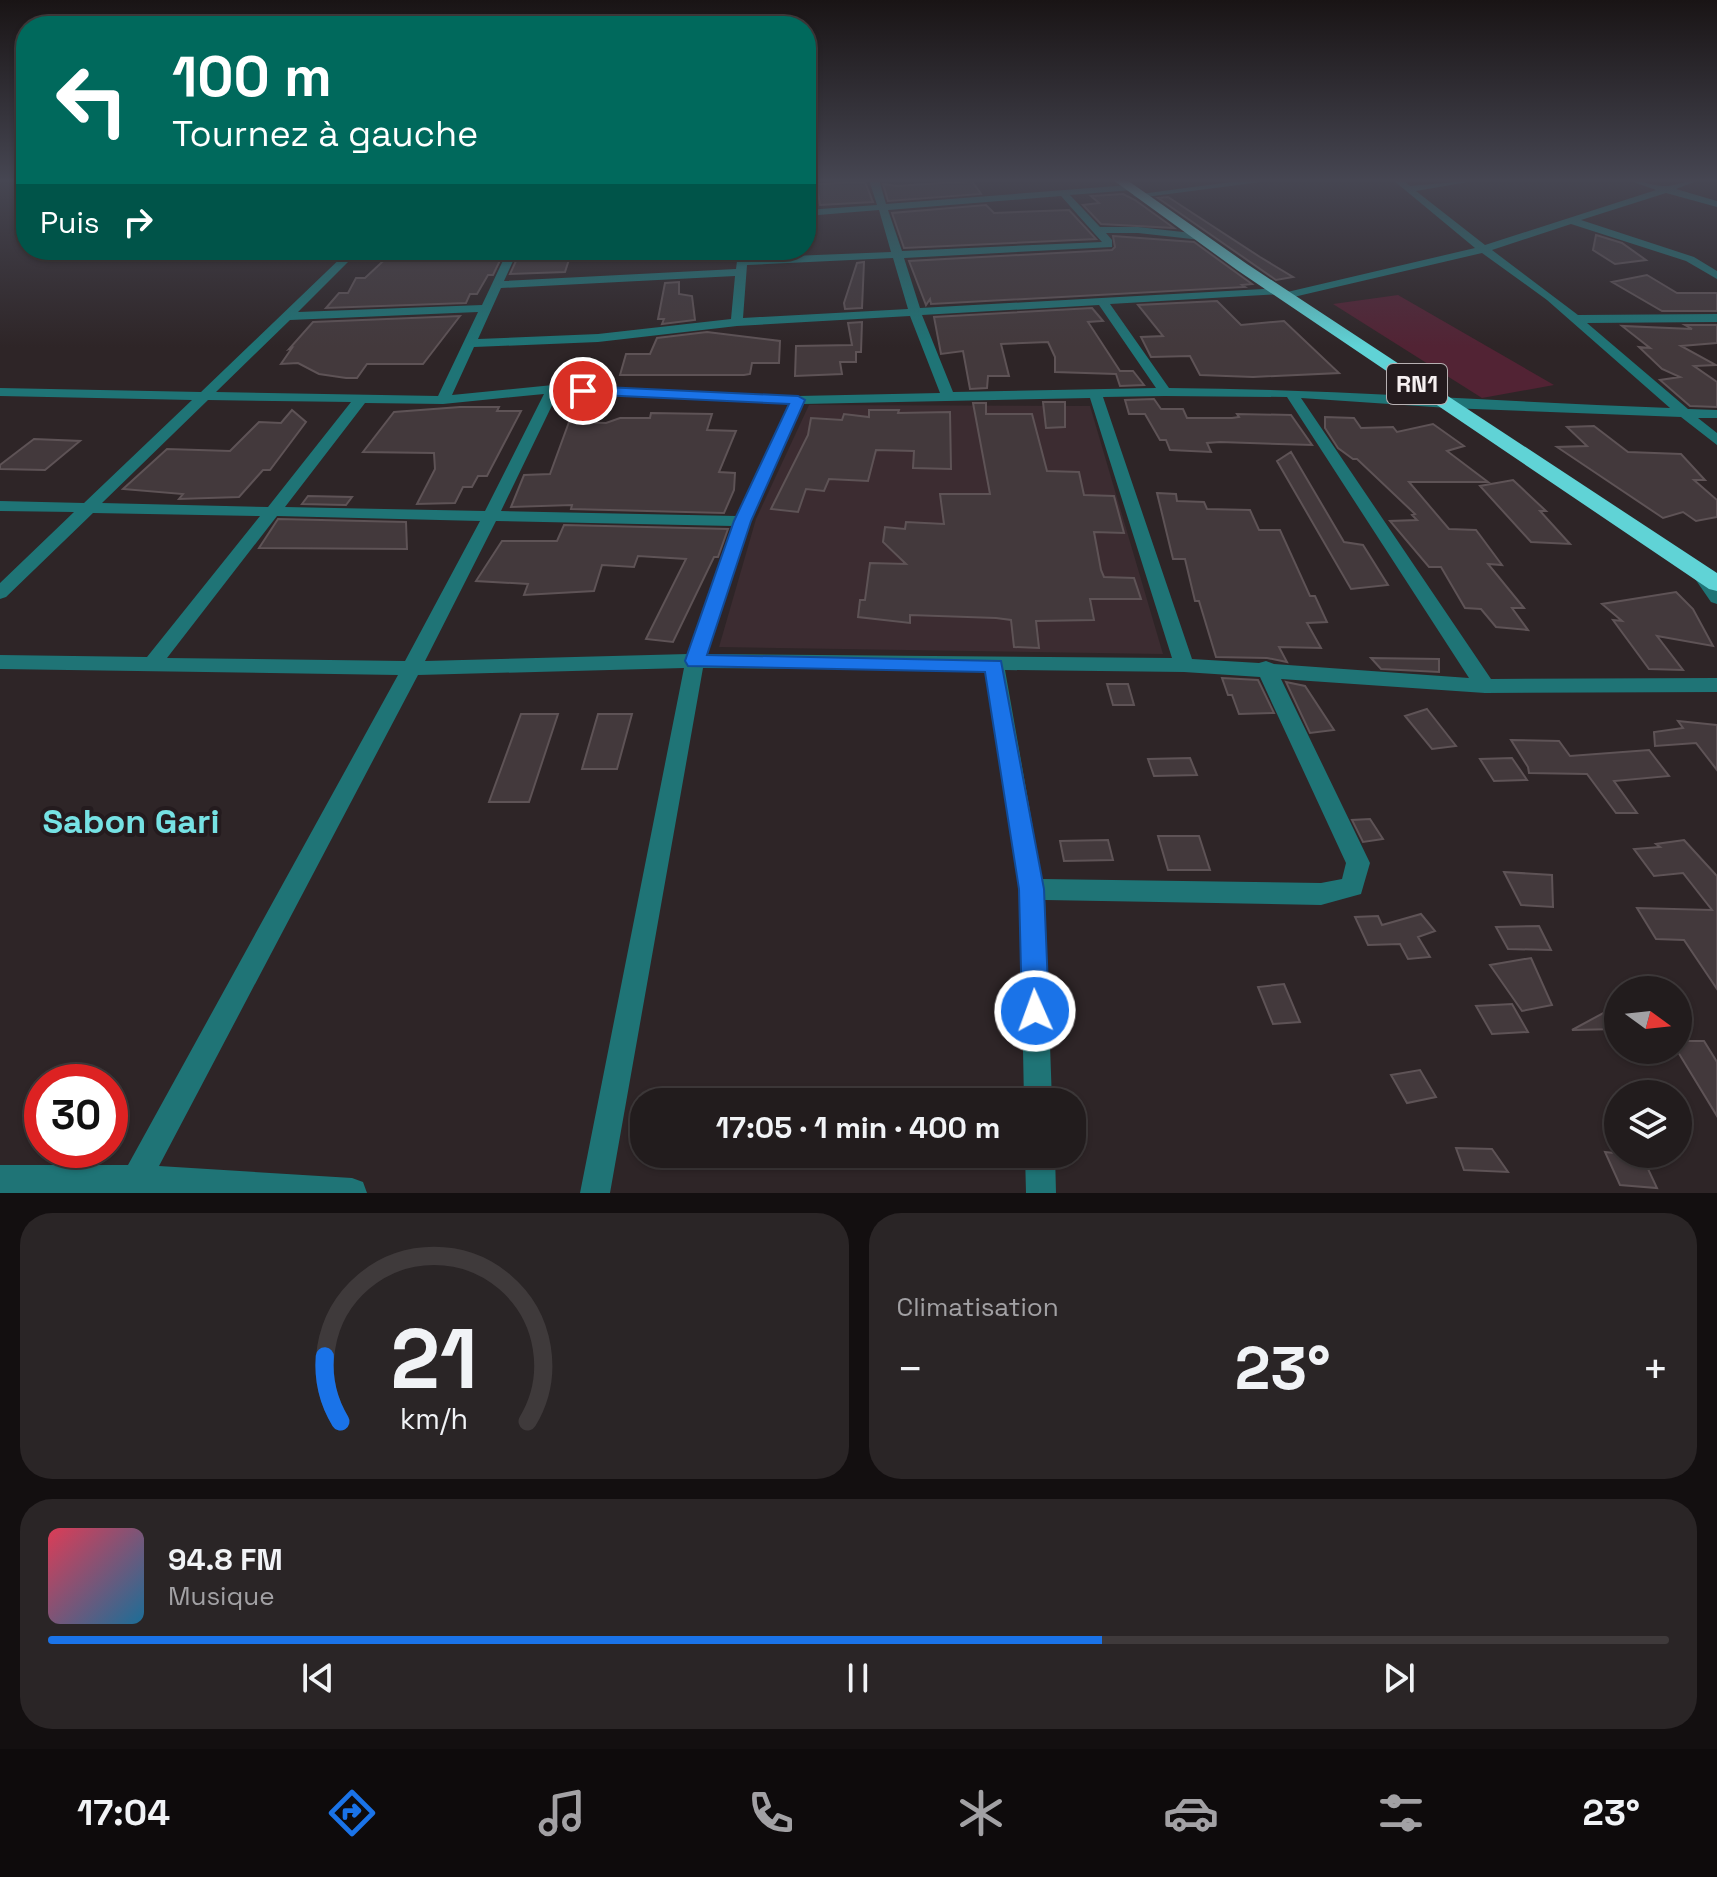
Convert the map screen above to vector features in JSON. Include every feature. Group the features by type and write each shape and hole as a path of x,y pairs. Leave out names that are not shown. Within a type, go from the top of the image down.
{"highway":[{"name":"RN1","path":"1201,237 1717,584"}],"street":[{"path":"892,236 915,312 948,397"},
{"path":"816,259 1108,245 1102,236"},
{"path":"1189,236 1201,237"},
{"path":"1467,236 1517,271 1717,441"},
{"path":"471,343 598,338 737,322 1282,294 1484,249 1526,236"},
{"path":"1622,236 1700,259 1717,276"},
{"path":"0,593 345,260"},
{"path":"443,400 508,260"},
{"path":"497,285 773,260"},
{"path":"737,322 741,261"},
{"path":"1104,304 1165,392"},
{"path":"288,316 486,308"},
{"path":"1575,319 1717,318"},
{"path":"0,392 443,400 553,389 798,400 1096,396 1165,392 1291,393 1448,404 1717,414"},
{"path":"132,1187 413,668 491,518 553,389"},
{"path":"1291,393 1485,686"},
{"path":"1096,396 1184,665"},
{"path":"152,664 362,398"},
{"path":"595,1193 695,661 742,521 798,400"},
{"path":"0,506 742,521"},
{"path":"1700,573 1717,598"},
{"path":"0,662 413,668 695,661 994,666 1184,665 1266,668 1485,686 1717,685"},
{"path":"994,666 1032,889 1038,1088"},
{"path":"1032,889 1321,894 1352,887 1358,863 1266,668"},
{"path":"1040,1168 1041,1193"},
{"path":"0,1180 352,1193"}],"shaded area":[{"path":"1398,295 1554,385 1482,398 1333,304"},
{"path":"809,405 1090,406 1163,654 719,647 756,519"}],"building":[{"path":"900,236 1093,236 1096,239 904,248"},
{"path":"1113,236 1194,242 1252,284 1242,285 1245,287 931,304 930,299 926,305 909,261 1112,250 1115,247"},
{"path":"1212,236 1227,236 1293,277 1276,280"},
{"path":"1598,236 1622,243 1646,260 1615,264 1593,250"},
{"path":"384,260 500,260 493,275 488,275 477,294 470,294 466,303 326,308 339,293 348,293 356,278 365,278"},
{"path":"516,260 569,260 565,272 510,274"},
{"path":"864,262 862,308 845,309 844,303 857,263"},
{"path":"1647,275 1677,293 1717,293 1717,311 1662,311 1612,282"},
{"path":"679,282 679,294 692,296 695,320 662,324 664,319 658,319 665,283"},
{"path":"1217,301 1241,325 1284,321 1339,373 1253,377 1200,375 1190,356 1151,357 1141,337 1163,336 1138,305"},
{"path":"1092,308 1103,321 1088,322 1120,371 1133,371 1144,385 1120,386 1116,374 1055,372 1055,357 1048,342 1001,344 1009,376 988,376 987,388 970,389 963,351 941,354 934,317"},
{"path":"460,316 423,364 367,364 357,378 346,378 319,374 298,363 281,364 292,348 289,349 313,322"},
{"path":"862,322 861,352 856,352 856,362 840,362 842,374 795,376 796,346 852,345 848,323"},
{"path":"1685,325 1717,325 1717,343 1681,346 1716,365 1694,366 1717,382 1717,407 1690,406 1660,380 1680,377 1662,369 1639,347 1650,348 1622,326 1692,329"},
{"path":"707,332 780,341 779,363 752,363 750,374 744,375 620,375 626,354 650,354 657,338"},
{"path":"1154,399 1161,409 1183,409 1187,418 1239,417 1237,414 1291,415 1312,445 1220,442 1207,443 1211,452 1170,450 1166,440 1160,440 1145,414 1129,414 1125,400"},
{"path":"1043,402 1065,402 1065,427 1046,428"},
{"path":"973,403 986,403 986,414 1032,414 1047,471 1079,472 1084,495 1114,496 1124,533 1094,532 1101,570 1104,577 1134,578 1141,599 1090,599 1094,620 1036,621 1039,648 1014,647 1011,620 910,615 910,623 858,617 860,600 865,600 870,563 906,564 883,542 885,527 905,529 906,522 944,524 940,494 990,494"},
{"path":"499,407 497,411 521,411 487,476 478,476 472,487 463,487 455,503 417,504 435,469 434,453 363,452 394,412"},
{"path":"292,410 306,422 270,470 263,470 239,497 179,499 183,494 123,489 167,449 230,451 259,422 281,423"},
{"path":"869,410 950,412 951,469 913,468 914,451 876,450 868,481 829,479 824,491 806,489 798,512 771,509 808,435 811,418 842,420 844,414 869,417"},
{"path":"651,413 712,414 707,430 736,431 719,472 735,473 734,490 724,513 571,509 572,505 511,507 524,475 550,474 569,422 606,423 620,418 650,418"},
{"path":"1325,417 1354,418 1361,428 1393,427 1397,432 1433,424 1464,446 1447,451 1488,482 1409,482 1449,529 1476,530 1502,565 1488,564 1524,608 1512,608 1528,630 1496,627 1481,609 1465,608 1441,567 1429,567 1390,521 1417,520 1412,515 1415,514 1357,459 1338,448 1325,428"},
{"path":"1594,426 1628,452 1681,454 1705,480 1694,480 1717,500 1717,517 1696,521 1683,512 1663,518 1557,447 1587,446 1567,427"},
{"path":"34,439 80,441 45,470 0,469 0,465"},
{"path":"1291,452 1344,542 1363,545 1388,585 1351,589 1277,461"},
{"path":"1513,480 1546,511 1540,511 1570,544 1531,542 1480,486"},
{"path":"1157,493 1176,494 1177,501 1204,502 1207,509 1250,510 1259,530 1280,530 1310,596 1315,596 1327,622 1307,623 1321,648 1279,647 1287,662 1267,658 1216,657 1199,601 1195,601 1185,559 1173,559"},
{"path":"308,496 352,497 346,505 302,504"},
{"path":"278,519 406,522 407,549 259,548"},
{"path":"564,525 728,529 718,557 714,557 673,642 646,639 686,559 638,556 634,567 602,565 594,591 524,595 528,584 476,581 502,541 557,541"},
{"path":"1676,592 1693,609 1713,646 1657,636 1683,670 1649,669 1613,620 1622,621 1602,604"},
{"path":"1371,658 1439,659 1439,672 1381,669"},
{"path":"1222,678 1258,680 1274,713 1239,714"},
{"path":"1286,682 1305,686 1334,730 1310,733"},
{"path":"1107,684 1128,684 1134,705 1113,705"},
{"path":"1427,709 1456,746 1432,749 1405,716"},
{"path":"521,714 558,714 529,802 489,802"},
{"path":"598,714 632,714 617,769 582,769"},
{"path":"1678,721 1717,725 1717,770 1696,743 1655,746 1654,732 1683,728"},
{"path":"1511,740 1559,741 1570,756 1649,750 1669,776 1614,781 1637,813 1616,813 1587,774 1529,773"},
{"path":"1190,758 1197,775 1154,776 1148,759"},
{"path":"1512,758 1527,780 1494,781 1480,759"},
{"path":"1370,819 1383,839 1363,842 1352,820"},
{"path":"1158,836 1199,836 1210,870 1168,870"},
{"path":"1108,840 1113,860 1064,861 1060,841"},
{"path":"1684,840 1717,876 1717,989 1684,940 1656,939 1637,908 1712,910 1683,873 1654,876 1634,849 1660,847 1656,844"},
{"path":"1504,872 1552,875 1553,907 1521,905"},
{"path":"1421,914 1435,931 1418,937 1430,957 1408,959 1400,944 1368,945 1355,917 1378,916 1382,925"},
{"path":"1539,926 1551,950 1508,949 1496,927"},
{"path":"1531,958 1552,1005 1522,1011 1490,965"},
{"path":"1284,984 1300,1022 1273,1024 1258,987"},
{"path":"1512,1004 1528,1032 1492,1034 1476,1006"},
{"path":"1604,1013 1604,1029 1572,1030"},
{"path":"1692,1041 1704,1041 1717,1062 1717,1116 1685,1064 1692,1064"},
{"path":"1420,1070 1436,1097 1407,1103 1391,1075"},
{"path":"1456,1148 1492,1149 1508,1172 1464,1170"},
{"path":"1612,1168 1648,1168 1657,1188 1620,1185"}],"district":[{"name":"Sabon Gari","path":"131,821"}],"route":[{"path":"583,391 798,400 742,521 695,661 994,666 1032,889 1035,1011"}]}
